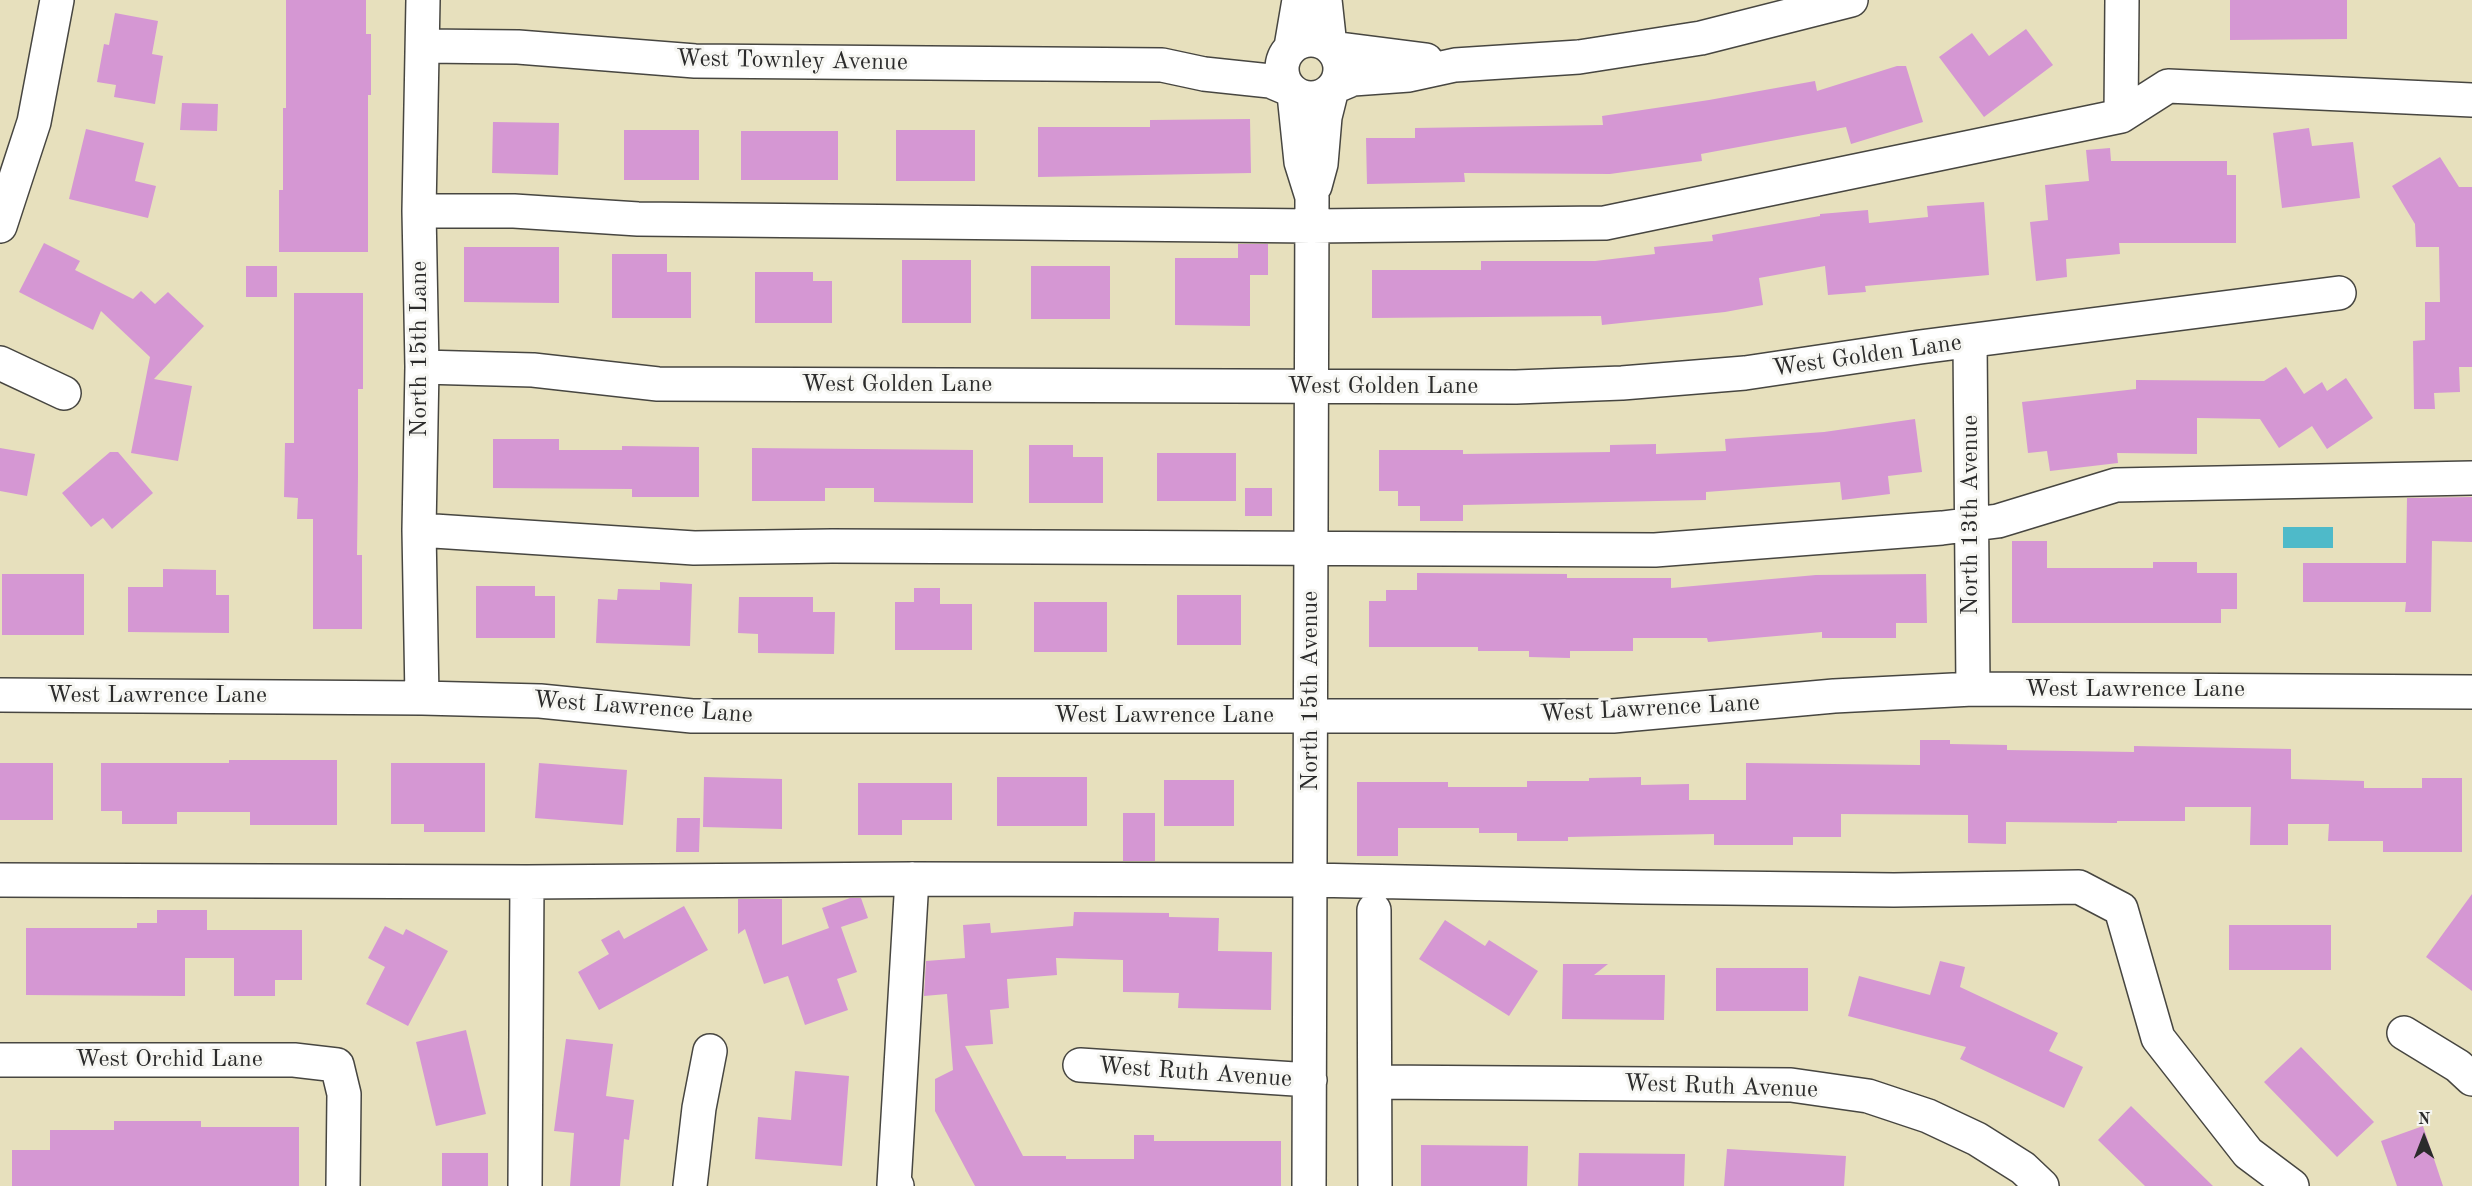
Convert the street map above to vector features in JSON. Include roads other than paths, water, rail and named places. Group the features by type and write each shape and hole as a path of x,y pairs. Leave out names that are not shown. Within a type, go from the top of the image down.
{"street":[{"path":"0,226 34,122 57,0"},
{"name":"North 15th Lane","path":"422,698 420,530 422,368 419,211 423,0"},
{"name":"North 15th Avenue","path":"1299,0 1281,72 1292,92 1301,162 1312,212"},
{"name":"North 15th Avenue","path":"1309,1186 1312,212 1321,164 1324,117 1333,88 1339,80 1340,63 1331,47 1325,0"},
{"path":"1292,92 1313,98 1323,96 1333,88 1353,79 1409,75 1455,65 1580,57 1701,38 1851,0"},
{"path":"2121,116 2122,0"},
{"path":"1288,51 1306,40 1322,41 1331,47 1455,65"},
{"name":"West Townley Avenue","path":"423,46 518,47 695,61 1162,65 1204,75 1270,81 1292,92"},
{"name":"West Townley Avenue","path":"1162,65 1197,56 1253,58 1288,51"},
{"path":"419,211 514,211 638,219 1312,212 1605,223 2121,116 2168,86 2472,100"},
{"name":"West Golden Lane","path":"422,368 533,370 658,384 1516,387 1622,383 1745,373 2339,293"},
{"name":"North 13th Avenue","path":"1970,341 1972,689"},
{"path":"0,363 64,393"},
{"path":"420,530 694,548 832,546 1655,550 1998,521 2116,485 2472,478"},
{"name":"West Lawrence Lane","path":"0,695 540,701 692,716 1613,716 1834,696 1972,689 2472,692"},
{"path":"897,1186 894,1185 912,879"},
{"path":"0,880 527,882 912,879 1310,880 1894,890 2079,887 2121,909 2158,1038 2248,1153 2292,1186"},
{"path":"525,1186 527,882"},
{"path":"1374,910 1375,1186"},
{"path":"2404,1033 2458,1066 2472,1079"},
{"path":"690,1186 699,1107 710,1051"},
{"name":"West Orchid Lane","path":"0,1060 294,1060 338,1065 345,1094 343,1186"},
{"name":"West Ruth Avenue","path":"1080,1065 1310,1080"},
{"name":"West Ruth Avenue","path":"1375,1082 1791,1085 1868,1096 1928,1116 1977,1139 2023,1168 2042,1186"}],"water":[{"path":"2283,527 2333,527 2333,548 2283,548"}]}
